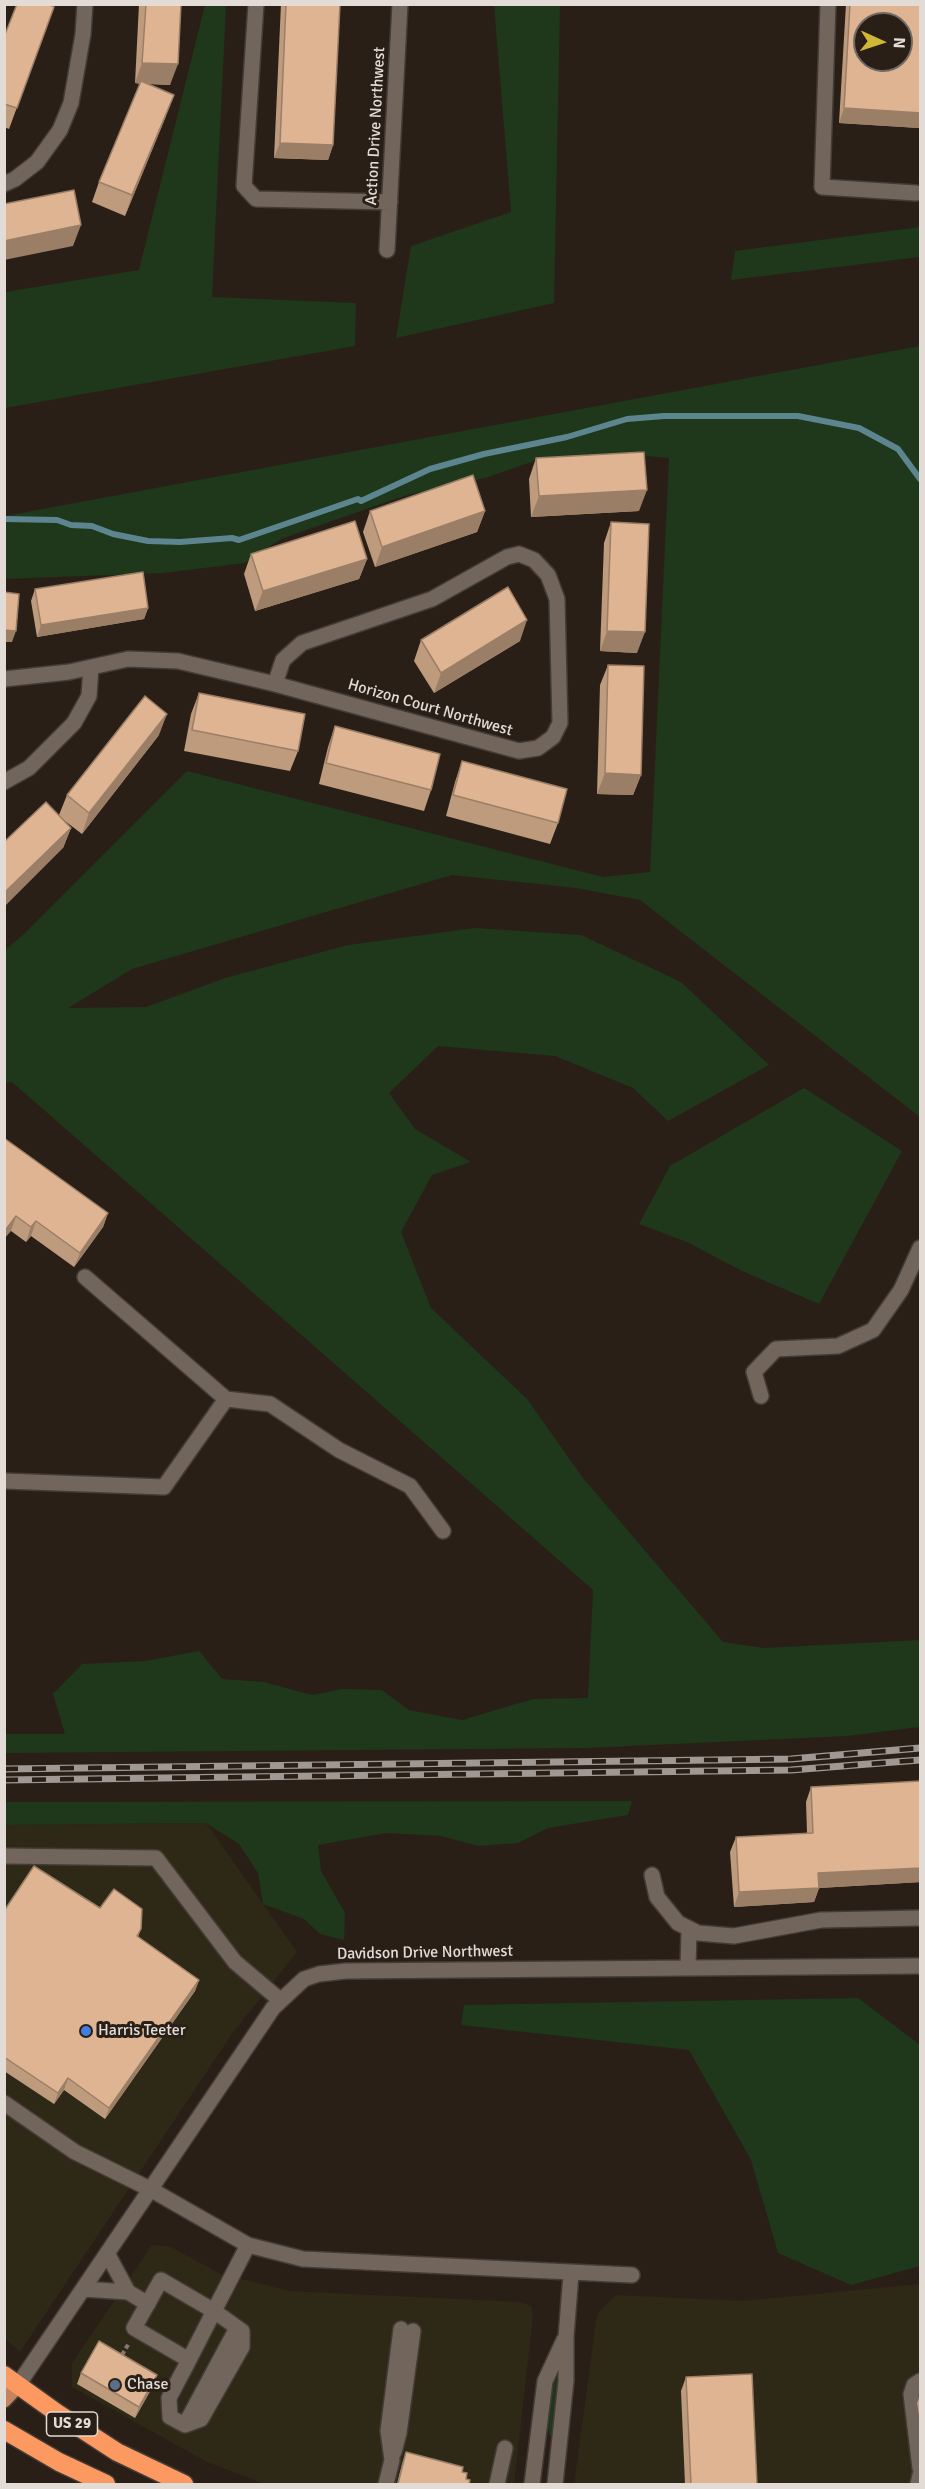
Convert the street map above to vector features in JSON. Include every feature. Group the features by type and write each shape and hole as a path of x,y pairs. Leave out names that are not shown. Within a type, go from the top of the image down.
{"highway":[{"name":"US 29","path":"11,2380 117,2452 184,2484"},
{"name":"US 29","path":"4,2430 59,2462 106,2484"}],"main road":[{"name":"Davidson Drive Northwest","path":"4,2400 11,2380"}],"street":[{"path":"4,184 15,179 37,162 60,130 71,103 83,34 85,4"},
{"path":"256,4 244,186 256,199 390,202"},
{"name":"Action Drive Northwest","path":"387,250 400,4"},
{"path":"828,4 822,187 916,193"},
{"name":"Horizon Court Northwest","path":"4,679 91,667 128,659 150,658 178,661 275,684 519,752 538,748 553,737 560,723 556,598 548,575 534,560 519,554 507,557 432,599 302,644 283,660 275,684"},
{"path":"4,782 29,768 74,723 89,696 91,667"},
{"path":"761,1396 754,1372 776,1349 838,1346 873,1330 901,1290 921,1248"},
{"path":"85,1277 226,1399 270,1404 339,1450 410,1486 443,1531"},
{"path":"4,1481 164,1487 226,1399"},
{"path":"4,1856 156,1858 235,1962 280,2000"},
{"path":"652,1875 657,1898 678,1923 698,1933 734,1936 821,1920 921,1918"},
{"path":"688,1929 688,1968"},
{"name":"Davidson Drive Northwest","path":"11,2380 83,2289 217,2087 280,2000 304,1979 319,1974 346,1971 921,1966"},
{"path":"4,2103 75,2152 150,2189 248,2244 303,2259 571,2274 632,2275"},
{"path":"189,2360 134,2328 161,2280 214,2311 242,2331 242,2347 201,2419 185,2425 170,2417 169,2398 189,2360 214,2311 248,2244"},
{"path":"107,2253 128,2292"},
{"path":"555,2484 566,2381 566,2337 571,2274"},
{"path":"83,2289 128,2292 148,2304"},
{"path":"386,2484 392,2460 388,2431 407,2330"},
{"path":"532,2484 545,2381 566,2337"},
{"path":"921,2381 914,2385 911,2394 921,2468"},
{"path":"497,2484 505,2448"},
{"path":"536,2454 559,2455"},
{"path":"918,2484 921,2475"}],"shaded area":[{"path":"206,1823 297,1952 232,2034 20,2352 5,2339 5,1825"},
{"path":"152,2245 169,2246 221,2274 290,2291 520,2302 531,2306 533,2317 514,2484 265,2484 207,2462 72,2387 72,2363"},
{"path":"920,2284 920,2484 574,2484 597,2314 616,2295 743,2301"}],"green space":[{"path":"205,5 226,5 212,297 356,303 355,346 5,408 5,292 139,270"},
{"path":"494,5 560,5 554,303 396,338 411,246 511,212"},
{"path":"920,227 920,257 731,280 735,251"},
{"path":"920,346 920,1117 640,900 576,888 452,875 132,969 68,1008 146,1007 225,978 348,945 475,928 581,935 681,982 769,1065 668,1121 633,1088 555,1056 438,1046 389,1093 415,1129 471,1162 432,1175 401,1232 431,1308 527,1399 583,1478 723,1642 764,1648 920,1640 920,1727 847,1736 587,1748 5,1753 5,1734 65,1734 53,1694 82,1664 145,1661 199,1651 222,1679 264,1682 312,1695 342,1689 382,1690 409,1710 462,1720 533,1699 588,1698 593,1590 12,1082 5,1083 5,950 22,936 187,771 603,877 650,872 669,458 610,453 540,459 485,478 407,495 281,539 245,563 163,573 5,579 5,516"},
{"path":"804,1088 902,1151 819,1304 742,1271 687,1242 639,1224 670,1166"},
{"path":"632,1801 628,1815 548,1828 518,1843 478,1846 441,1836 386,1833 318,1845 321,1871 345,1913 344,1940 320,1934 304,1919 263,1904 258,1873 239,1844 206,1823 4,1825 5,1802"},
{"path":"858,1998 920,2045 920,2266 851,2285 778,2253 751,2160 689,2050 461,2025 464,2005"},
{"path":"557,2379 559,2381 554,2435 550,2436 548,2429 553,2381"}],"building":[{"path":"17,4 48,4 54,7 17,108 4,104 4,37"},
{"path":"146,4 181,4 178,64 142,63"},
{"path":"286,4 340,4 333,145 280,143"},
{"path":"850,4 921,4 921,113 844,108"},
{"path":"141,81 174,95 132,195 99,182"},
{"path":"74,190 81,225 4,241 4,204"},
{"path":"644,452 647,490 539,496 536,458"},
{"path":"473,475 485,511 382,547 370,511"},
{"path":"355,521 367,559 263,591 251,554"},
{"path":"611,522 649,524 645,632 607,631"},
{"path":"143,572 148,608 41,625 35,589"},
{"path":"508,587 527,620 441,673 421,640"},
{"path":"4,592 19,594 16,631 4,630"},
{"path":"608,665 644,666 641,775 605,773"},
{"path":"199,693 305,714 298,751 192,730"},
{"path":"145,696 167,714 89,813 67,795"},
{"path":"335,726 440,754 431,790 326,763"},
{"path":"462,761 567,789 558,823 453,795"},
{"path":"46,802 71,828 4,893 4,842"},
{"path":"4,1138 108,1213 80,1253 36,1221 31,1227 16,1216 4,1232"},
{"path":"921,1781 921,1868 818,1873 819,1888 739,1892 736,1837 813,1833 811,1787"},
{"name":"Harris Teeter","path":"34,1866 100,1908 114,1889 142,1909 141,1929 137,1936 199,1980 109,2108 68,2078 58,2093 4,2057 4,1911"},
{"name":"Chase","path":"99,2341 157,2375 139,2407 81,2373"},
{"path":"752,2374 757,2484 691,2484 686,2377"},
{"path":"406,2452 463,2467 462,2472 467,2473 466,2479 470,2480 469,2484 398,2484"}],"waterway":[{"path":"4,519 57,520 71,525 92,526 113,534 148,541 180,542 232,538 239,540 358,499 361,501 430,469 484,454 567,437 627,419 664,416 798,416 859,428 898,449 920,479"}],"railway":[{"path":"4,1769 791,1759 920,1748"},
{"path":"4,1780 791,1770 920,1760"}],"place":[{"name":"Harris Teeter","path":"86,2031"},
{"name":"Chase","path":"115,2385"}]}
